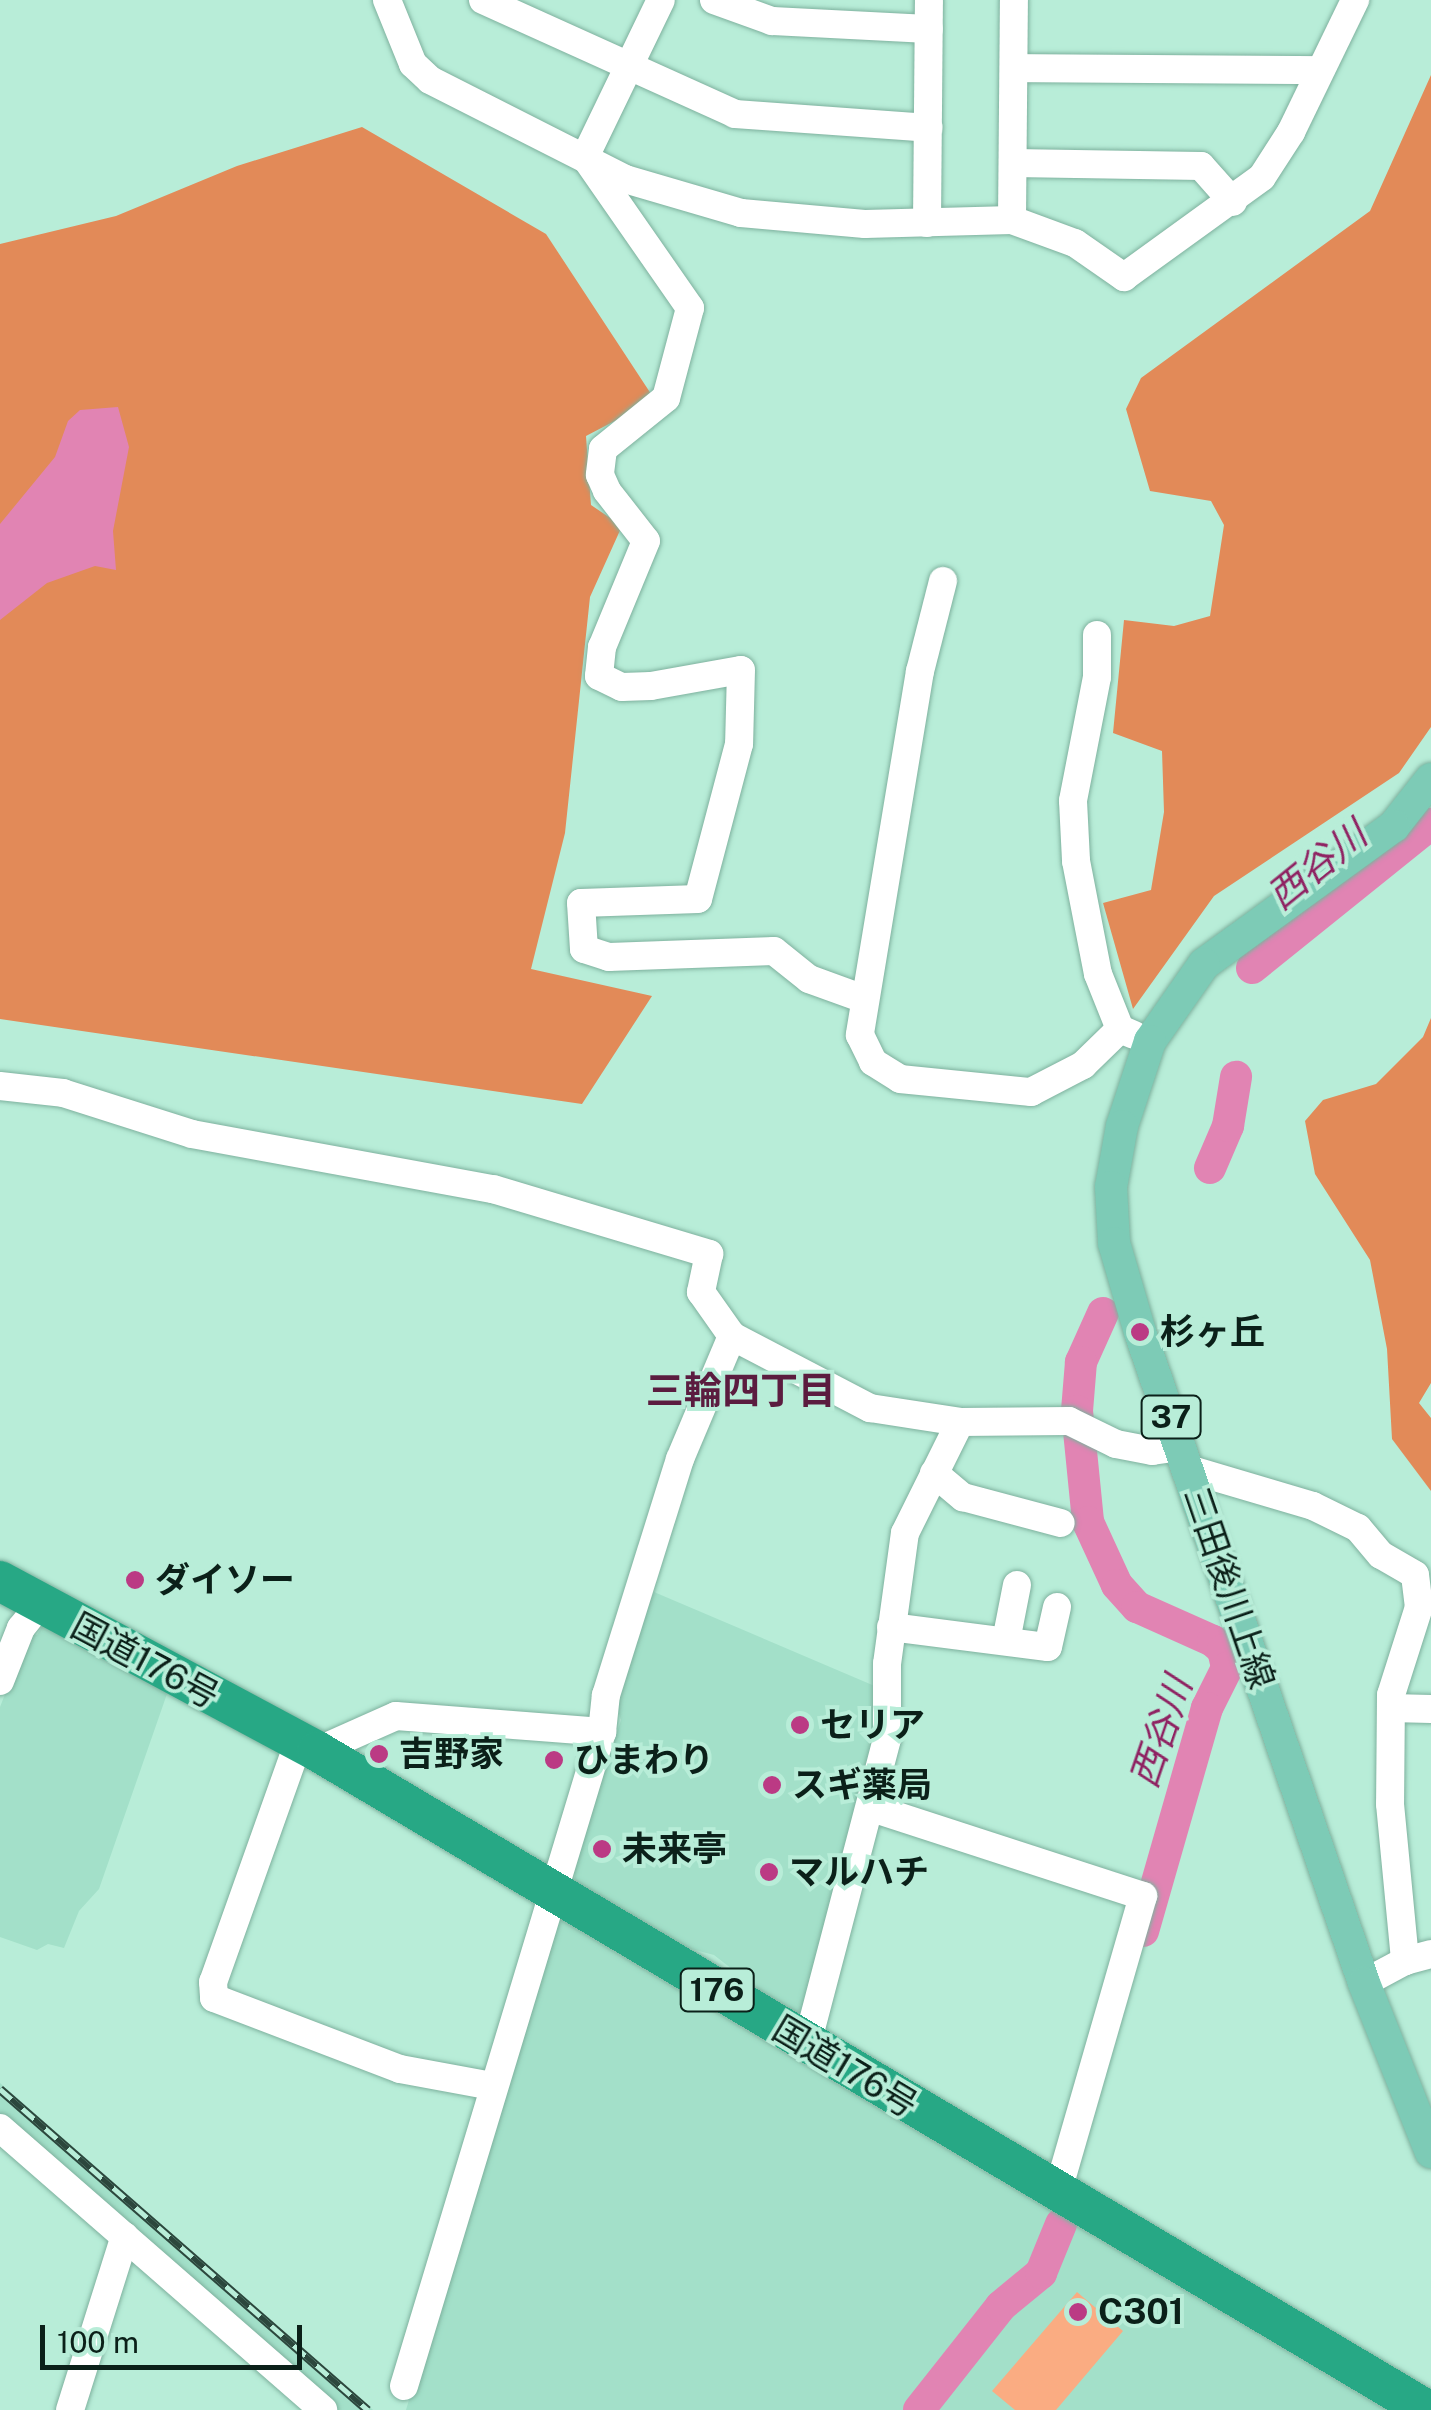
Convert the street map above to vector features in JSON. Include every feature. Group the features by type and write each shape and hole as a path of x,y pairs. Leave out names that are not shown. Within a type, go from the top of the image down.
{"highway":[{"name":"国道176号","path":"0,1582 20,1618 308,1746 551,1894 1427,2410"}],"main road":[{"name":"三田後川上線","path":"1431,779 1394,826 1204,964 1135,1035 1111,1187 1114,1243 1185,1458 1364,1982 1431,2152"}],"street":[{"path":"387,0 413,64 430,80 625,180 742,213 927,223 1012,220 1075,244 1124,277 1262,177 1291,132 1354,0"},
{"path":"483,0 630,71 735,114 928,128"},
{"path":"584,157 630,71 661,0"},
{"path":"714,0 772,21 928,29"},
{"path":"927,223 929,0"},
{"path":"1012,220 1014,0"},
{"path":"1014,68 1319,70"},
{"path":"584,157 690,308 666,398 603,449 600,474 606,492 646,542 602,647 599,676 622,687 651,686 742,670 739,744 698,899 581,904 584,948 610,957 774,950 810,980 864,1000"},
{"path":"1012,164 1201,166 1232,202"},
{"path":"943,581 920,671 860,1036 873,1062 900,1079 938,1086 1031,1092 1135,1035 1098,974 1076,861 1074,801 1097,677 1098,634"},
{"path":"0,1086 62,1093 192,1134 493,1189 691,1248 708,1254 701,1292 732,1336 855,1402 960,1422 1070,1421 1116,1444 1185,1458 1312,1506 1358,1528 1380,1555 1415,1576 1419,1607 1391,1708 1390,1804 1418,1957 1364,1982"},
{"path":"404,2386 602,1732 606,1695 680,1459 732,1336"},
{"path":"806,2044 872,1808 887,1739 891,1626 905,1533 960,1422"},
{"path":"934,1473 963,1497 1062,1524"},
{"path":"1006,1640 1017,1585"},
{"path":"891,1626 1048,1647 1057,1606"},
{"path":"0,1682 20,1618"},
{"path":"1391,1708 1431,1709"},
{"path":"493,2086 400,2070 214,1998 213,1982 308,1746 396,1716 602,1732"},
{"path":"872,1808 1143,1896 1057,2194"},
{"path":"0,2128 323,2410"},
{"path":"70,2410 125,2236"}],"shaded area":[{"path":"1431,75 1431,727 1399,773 1214,896 1133,1009 1103,903 1151,890 1164,812 1162,751 1113,733 1124,620 1174,626 1210,616 1224,525 1211,501 1150,491 1126,409 1141,378 1370,211"},
{"path":"362,127 546,234 655,400 586,436 591,505 622,526 590,597 565,833 531,969 652,996 582,1104 0,1019 0,244 116,216 237,166"},
{"path":"118,407 129,447 113,531 116,570 95,566 47,583 0,620 0,524 55,457 68,421 80,410"},
{"path":"1431,1018 1431,1383 1419,1403 1431,1418 1431,1491 1392,1439 1387,1349 1370,1260 1315,1174 1305,1121 1323,1100 1376,1084 1423,1037"},
{"path":"654,1592 877,1687 877,1745 804,2025 714,1955 684,1947 577,1886 573,1869 621,1720 614,1698 620,1672"},
{"path":"45,1622 168,1691 99,1889 79,1911 64,1948 48,1944 37,1950 0,1937 0,1707 29,1633 37,1635"},
{"path":"554,1916 1386,2410 406,2410"},
{"path":"0,2083 373,2410 338,2410 0,2121"},
{"path":"1077,2292 1123,2331 1056,2410 1015,2410 992,2391"}],"waterway":[{"name":"西谷川","path":"1252,968 1431,824"},
{"name":"西谷川","path":"1210,1168 1228,1126 1236,1077"},
{"name":"西谷川","path":"1103,1313 1081,1362 1077,1411 1088,1522 1117,1585 1137,1607 1213,1641 1223,1650 1227,1668 1207,1708 1143,1931"},
{"name":"西谷川","path":"919,2410 1001,2306 1041,2273 1061,2224"}],"railway":[{"path":"0,2089 368,2410"}],"place":[{"name":"杉ヶ丘","path":"1140,1332"},
{"name":"ダイソー","path":"135,1580"},
{"name":"セリア","path":"800,1725"},
{"name":"吉野家","path":"379,1754"},
{"name":"ひまわり","path":"554,1760"},
{"name":"スギ薬局","path":"772,1785"},
{"name":"未来亭","path":"602,1849"},
{"name":"マルハチ","path":"769,1872"},
{"name":"C301","path":"1078,2312"}],"district":[{"name":"三輪四丁目","path":"741,1391"}]}
